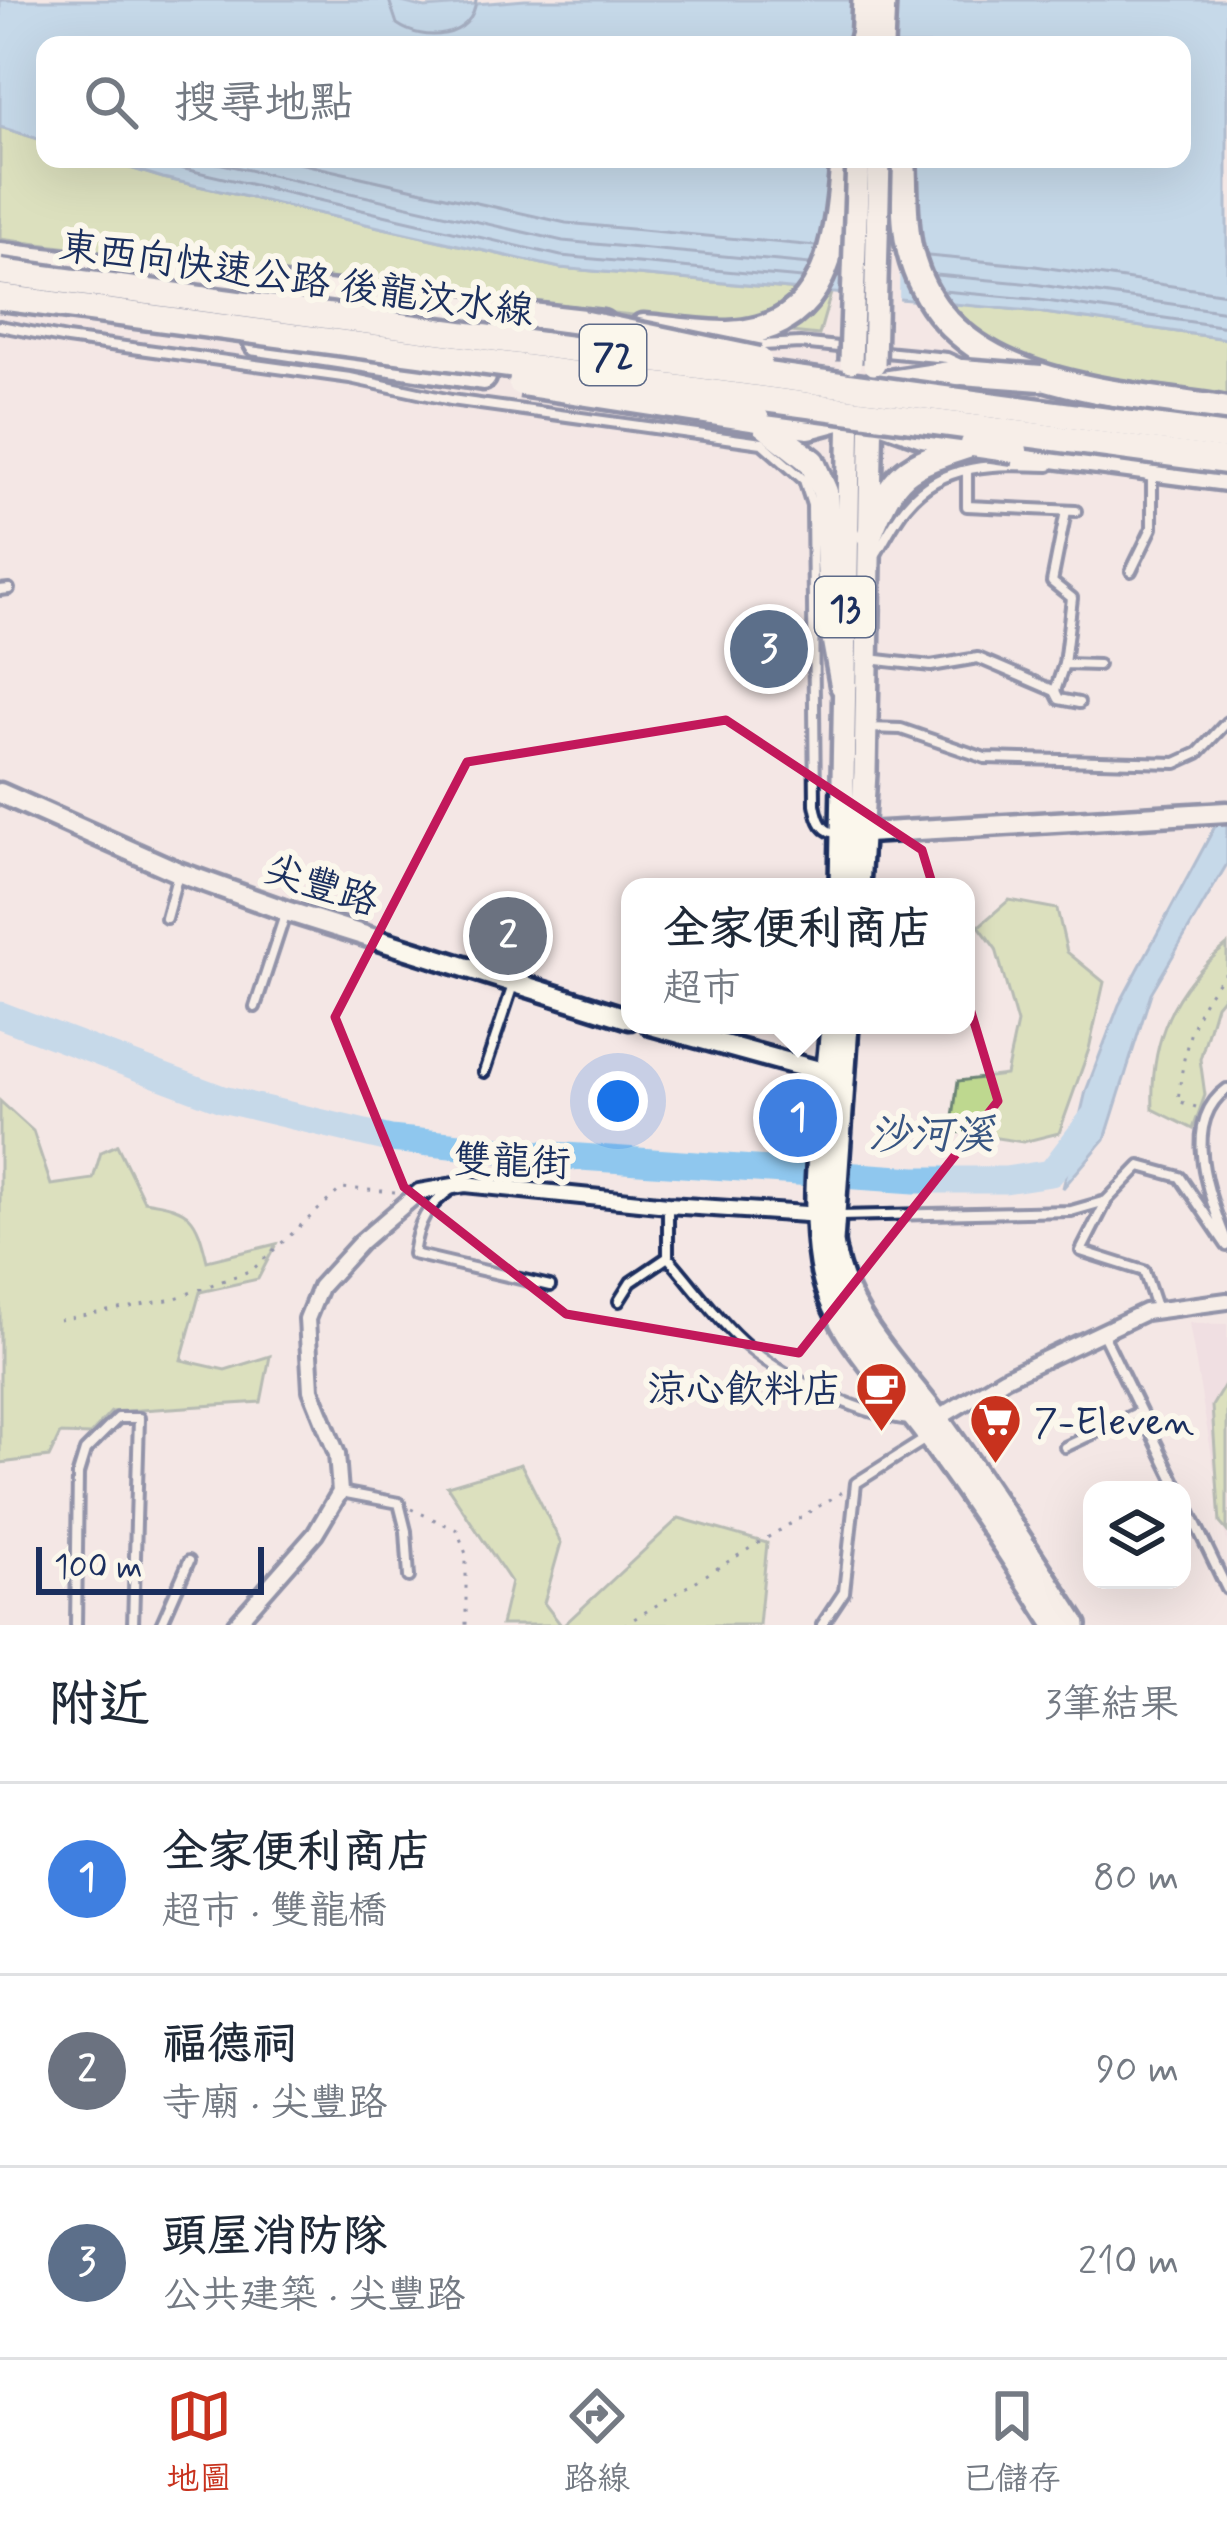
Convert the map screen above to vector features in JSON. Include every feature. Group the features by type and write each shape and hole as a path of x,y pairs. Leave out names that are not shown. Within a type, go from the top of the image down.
{"highway":[{"path":"0,256 582,323 730,334 782,320 808,296 829,266 838,231 843,168"},
{"path":"904,168 909,250 926,293 946,324 976,348 1041,378"},
{"name":"東西向快速公路 後龍汶水線","path":"0,272 1227,436"},
{"path":"0,300 809,427 861,415 978,454 1227,478"},
{"name":"東西向快速公路 後龍汶水線","path":"0,300 1227,461"},
{"path":"582,323 767,362 862,373 962,372 1041,378 1227,410"},
{"path":"757,419 812,462 825,492 833,630 843,685"},
{"path":"869,536 886,493 910,467 978,454"}],"main road":[{"path":"864,0 867,36"},
{"path":"870,36 884,0"},
{"name":"13","path":"857,878 843,685 861,415 858,168"},
{"name":"13","path":"862,373 878,168"},
{"name":"13","path":"843,878 865,728 868,658 869,536 861,415"},
{"path":"833,1034 836,1076"},
{"path":"846,1034 836,1076 825,1215 836,1269 874,1341 1056,1625"},
{"path":"930,1423 1000,1507 1075,1625"}],"street":[{"name":"尖豐路","path":"0,793 178,872 286,911 621,1016"},
{"path":"852,835 1227,812"},
{"path":"684,1034 836,1076"},
{"name":"雙龍街","path":"340,1492 337,1454 311,1390 308,1319 320,1287 332,1272 419,1192 465,1184 825,1215"},
{"path":"930,1423 1101,1331 1156,1310 1227,1300"},
{"path":"235,1625 315,1534 340,1492"}],"lane":[{"path":"0,326 350,378 452,400 762,442 804,480 812,505 815,804 819,823 830,833 852,835"},
{"path":"560,415 568,362 668,350 800,344 947,358 984,373 978,454 967,472 968,506 1071,511 1052,583 1072,598 1064,664 1055,691"},
{"path":"978,454 1152,477 1152,528 1131,571"},
{"path":"869,566 904,507 948,475 967,472"},
{"path":"868,658 931,666 978,658 1055,691 1060,699 1079,703"},
{"path":"1064,664 1098,665"},
{"path":"865,728 901,729 985,758 1176,763 1198,753 1227,722"},
{"path":"166,919 178,872"},
{"path":"255,1007 286,911"},
{"path":"484,1072 514,984"},
{"path":"1227,1089 1207,1110 1201,1135 1210,1199 1227,1244"},
{"path":"1156,1310 1144,1271 1081,1251 1106,1201 1141,1166 1180,1177 1227,1244"},
{"path":"455,1188 418,1221 413,1254 550,1286"},
{"path":"825,1215 1071,1211 1106,1201"},
{"path":"668,1205 668,1257 737,1338 792,1376 877,1416 930,1423 928,1440 856,1484 844,1592 822,1625"},
{"path":"619,1301 631,1282 668,1257"},
{"path":"1101,1331 1174,1481"},
{"path":"1064,1448 1139,1412"},
{"path":"76,1625 78,1474 85,1451 118,1418 139,1418 133,1625"},
{"path":"340,1492 399,1503 409,1577"},
{"path":"1191,1515 1227,1589"},
{"path":"161,1625 189,1561"}],"path":[{"path":"1207,1110 1178,1101 1185,1040 1201,1007 1227,972"},
{"path":"58,1320 172,1299 252,1270 341,1188 391,1190 410,1200"},
{"path":"624,1625 856,1484"},
{"path":"399,1503 457,1530 466,1554 466,1625"}],"highlighted area":[{"path":"726,720 922,850 998,1101 799,1353 566,1314 404,1187 335,1017 467,762"}],"shaded area":[{"path":"1189,1323 1227,1324 1227,1544"}],"green space":[{"path":"0,127 36,138 36,168 130,168 560,268 831,293 819,335 371,287 0,239"},
{"path":"947,303 1227,339 1227,395 1056,370 967,332"},
{"path":"1009,900 1057,909 1067,952 1104,982 1089,1049 1059,1133 1023,1142 951,1131 958,1081 1006,1075 1017,1023 996,949 979,926"},
{"path":"1227,945 1227,992 1216,1005 1200,1059 1205,1095 1193,1129 1153,1109 1156,1060 1179,998"},
{"path":"0,1101 33,1131 51,1185 93,1179 101,1152 117,1145 144,1201 182,1211 195,1224 207,1261 276,1244 258,1279 200,1292 181,1360 225,1370 270,1356 261,1402 111,1412 90,1435 60,1434 49,1457 0,1463"},
{"path":"1227,1381 1227,1531 1220,1523 1212,1406"},
{"path":"521,1464 561,1543 544,1603 561,1625 501,1625 511,1582 447,1486"},
{"path":"679,1518 767,1543 759,1625 564,1625"}],"water":[{"path":"0,0 394,0 425,8 525,0 1227,0 1227,339 1030,311 560,268 130,168 1191,168 1191,36 36,36 36,138 0,127"},
{"name":"沙河溪","path":"1227,804 1227,864 1151,993 1105,1139 1063,1188 1086,1091 1119,1005"}],"pier":[{"path":"845,168 895,168 899,305 840,299"}],"waterway":[{"name":"沙河溪","path":"0,1015 222,1099 390,1139 551,1155 915,1180 1005,1180 1051,1173 1092,1119"}],"place":[{"name":"頭屋消防隊","path":"769,649"},
{"name":"福德祠","path":"508,936"},
{"name":"全家便利商店","path":"798,1118"},
{"name":"涼心飲料店","path":"881,1434"},
{"name":"7-Eleven","path":"995,1466"}]}
